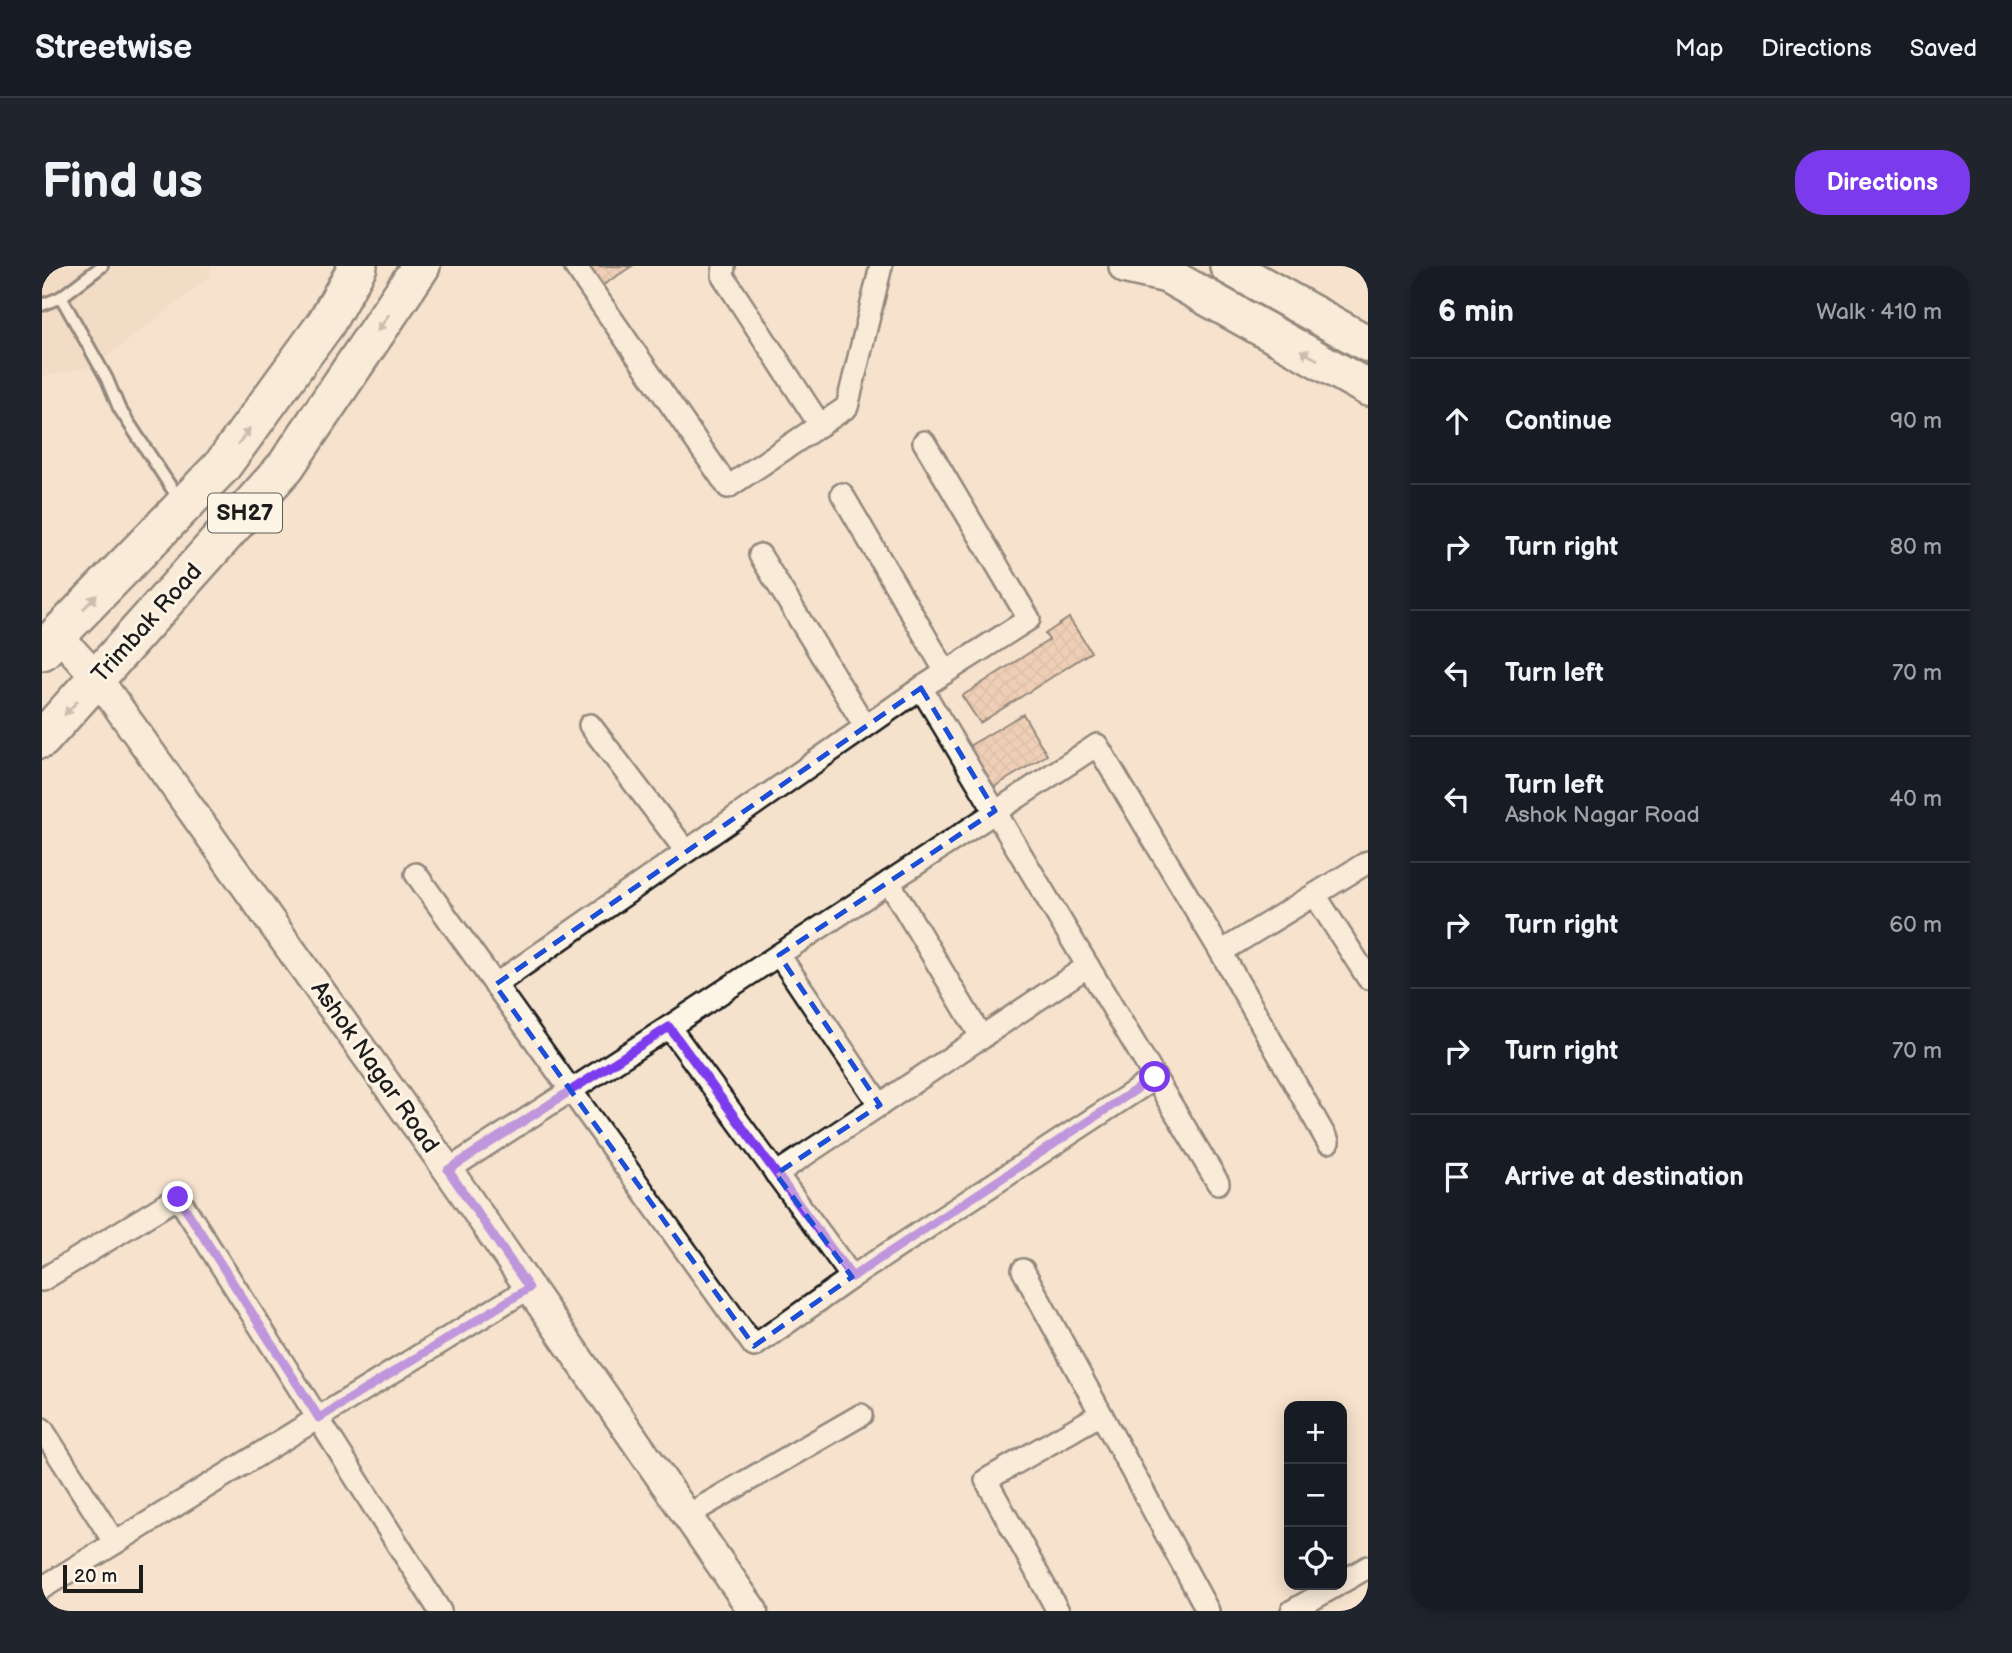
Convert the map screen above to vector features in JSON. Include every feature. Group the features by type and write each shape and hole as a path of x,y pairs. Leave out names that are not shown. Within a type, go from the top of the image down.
{"highway":[{"path":"50,643 222,467 326,323 358,266"},
{"name":"Trimbak Road","path":"42,739 286,466 421,266"}],"main road":[{"path":"1128,266 1167,275 1368,388"},
{"path":"1228,266 1368,344"}],"street":[{"path":"575,266 728,487 847,407 880,266"},
{"path":"724,266 723,276 820,425"},
{"path":"495,985 920,688 1029,619 924,442"},
{"path":"842,494 946,672"},
{"path":"760,555 865,726"},
{"name":"Ashok Nagar Road","path":"50,643 98,679 448,1170 753,1611"},
{"path":"920,688 1218,1183"},
{"path":"590,725 686,851"},
{"path":"448,1170 1097,745 1221,953 1328,1142"},
{"path":"1221,953 1368,862"},
{"path":"416,874 754,1346 852,1277 1155,1077"},
{"path":"889,882 982,1038"},
{"path":"1315,895 1368,978"},
{"path":"779,955 880,1105"},
{"path":"776,1174 1088,966"},
{"path":"669,1027 852,1277"},
{"path":"42,1280 178,1197 440,1611"},
{"path":"1023,1270 1208,1611"},
{"path":"42,1588 529,1288"},
{"path":"1058,1611 986,1480 1101,1414"},
{"path":"686,1516 861,1415"},
{"path":"42,1429 115,1543"},
{"path":"1347,1579 1368,1567"},
{"path":"1292,1611 1328,1590"}],"lane":[{"path":"42,305 61,297 102,266"},
{"path":"61,297 107,379 119,408 183,506"}],"highlighted area":[{"path":"921,688 995,811 779,955 880,1105 776,1174 852,1277 754,1346 495,985"}],"shaded area":[{"path":"42,266 211,266 210,277 96,365 42,377"}],"building":[{"path":"582,266 632,266 597,289"},
{"path":"1069,618 1091,652 980,723 962,696 1049,640 1045,634"},
{"path":"1023,714 1047,755 994,787 969,746"}],"route":[{"path":"178,1197 319,1418 529,1288 448,1170 669,1027 852,1277 1155,1077"}]}
